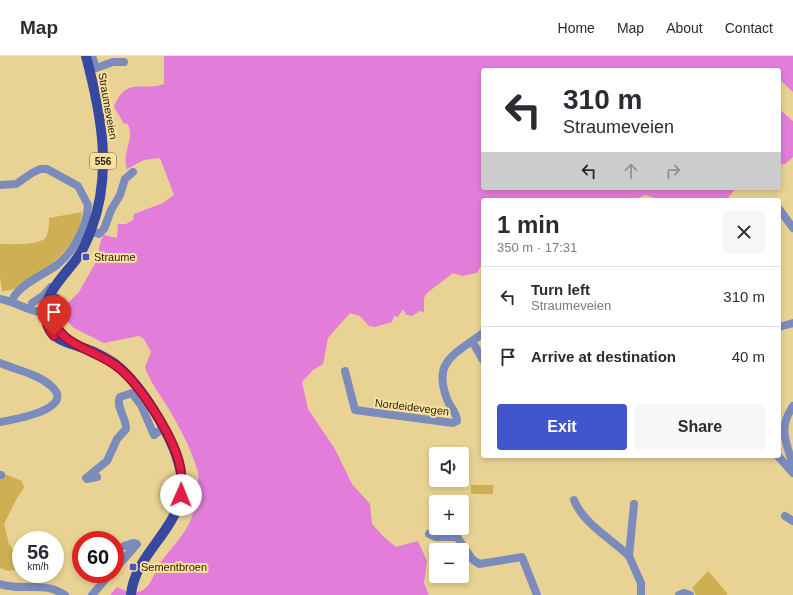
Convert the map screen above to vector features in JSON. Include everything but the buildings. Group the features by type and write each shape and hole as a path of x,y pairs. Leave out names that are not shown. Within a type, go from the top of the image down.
{"main road":[{"name":"Straumeveien","path":"48,310 91,231 100,197 103,150 97,98 86,56"},
{"name":"Straumeveien","path":"75,261 52,291 48,310 57,329 67,339 75,344 107,358 128,376 138,388 163,428 179,461 181,495 173,520 140,565 133,581 131,593"}],"street":[{"path":"92,56 96,68 113,62 124,62"},
{"path":"0,185 16,184 40,169 47,169 78,186 88,205 81,233 68,253 57,265 16,293 16,303"},
{"path":"91,231 99,234 104,230 111,210 120,195 125,178 133,172"},
{"path":"781,212 793,228"},
{"name":"Straumeveien","path":"32,303 58,282"},
{"path":"0,299 48,310"},
{"path":"16,303 32,303 48,310"},
{"path":"781,326 793,323"},
{"name":"Nordeidevegen","path":"345,371 355,410 453,423 457,421 457,417 448,403 442,386 442,375 449,356 481,334"},
{"path":"472,341 481,357"},
{"path":"0,363 47,382 56,390 58,395 55,402 38,413 0,422"},
{"path":"97,477 86,478 107,461 117,439 124,432 126,422 119,404 119,399 122,396 132,393 141,405 154,435 163,428"},
{"path":"793,406 786,418 784,431 785,441 793,466"},
{"path":"780,458 793,473"},
{"path":"574,500 578,510 584,518 610,538 629,556 641,583 641,595"},
{"path":"629,556 634,504"},
{"path":"785,516 793,522"},
{"path":"431,535 435,537 457,537 472,559 479,564 522,557 537,595"},
{"path":"124,546 137,544 124,559"},
{"path":"92,595 102,583"},
{"path":"0,584 6,587 49,587 64,595"},
{"path":"679,595 684,593 690,595"}],"shaded area":[{"path":"164,56 793,56 793,92 781,81 781,68 481,68 481,190 734,190 728,198 655,198 645,195 638,198 481,198 481,266 477,273 462,276 453,273 427,293 424,298 424,312 420,311 412,316 406,315 403,309 398,317 394,316 392,322 375,327 369,326 360,316 350,313 328,338 323,364 313,370 302,382 308,409 335,449 352,484 370,504 372,524 396,547 418,541 427,561 424,583 429,595 110,595 117,587 133,592 146,588 159,565 188,526 195,507 197,494 198,473 189,447 167,406 152,383 145,367 151,352 144,339 139,336 104,343 74,328 69,323 65,315 68,303 79,292 97,260 104,235 117,238 118,224 126,224 133,220 134,214 163,203 174,195 160,158 144,160 127,169 126,157 130,134 129,129 127,123 124,124 114,107 124,91 130,88 164,84"},
{"path":"781,111 793,121 793,157 785,164 781,165"},
{"path":"82,212 77,234 65,251 55,261 22,285 11,290 2,291 0,276 0,244 25,244 38,242 43,240 47,235 49,218"},
{"path":"0,472 22,481 24,488 17,498 4,524 9,544 12,548 12,570 8,571 0,568"},
{"path":"471,485 493,485 493,494 471,494"},
{"path":"708,571 727,593 727,595 696,595 692,588"}],"place":[{"name":"Straume","path":"86,257"},
{"name":"Sementbroen","path":"133,567"}],"route":[{"path":"54,336 46,319 46,306 53,310 55,325 67,339 107,358 121,369 138,388 163,428 179,461 182,486 181,495"}]}
